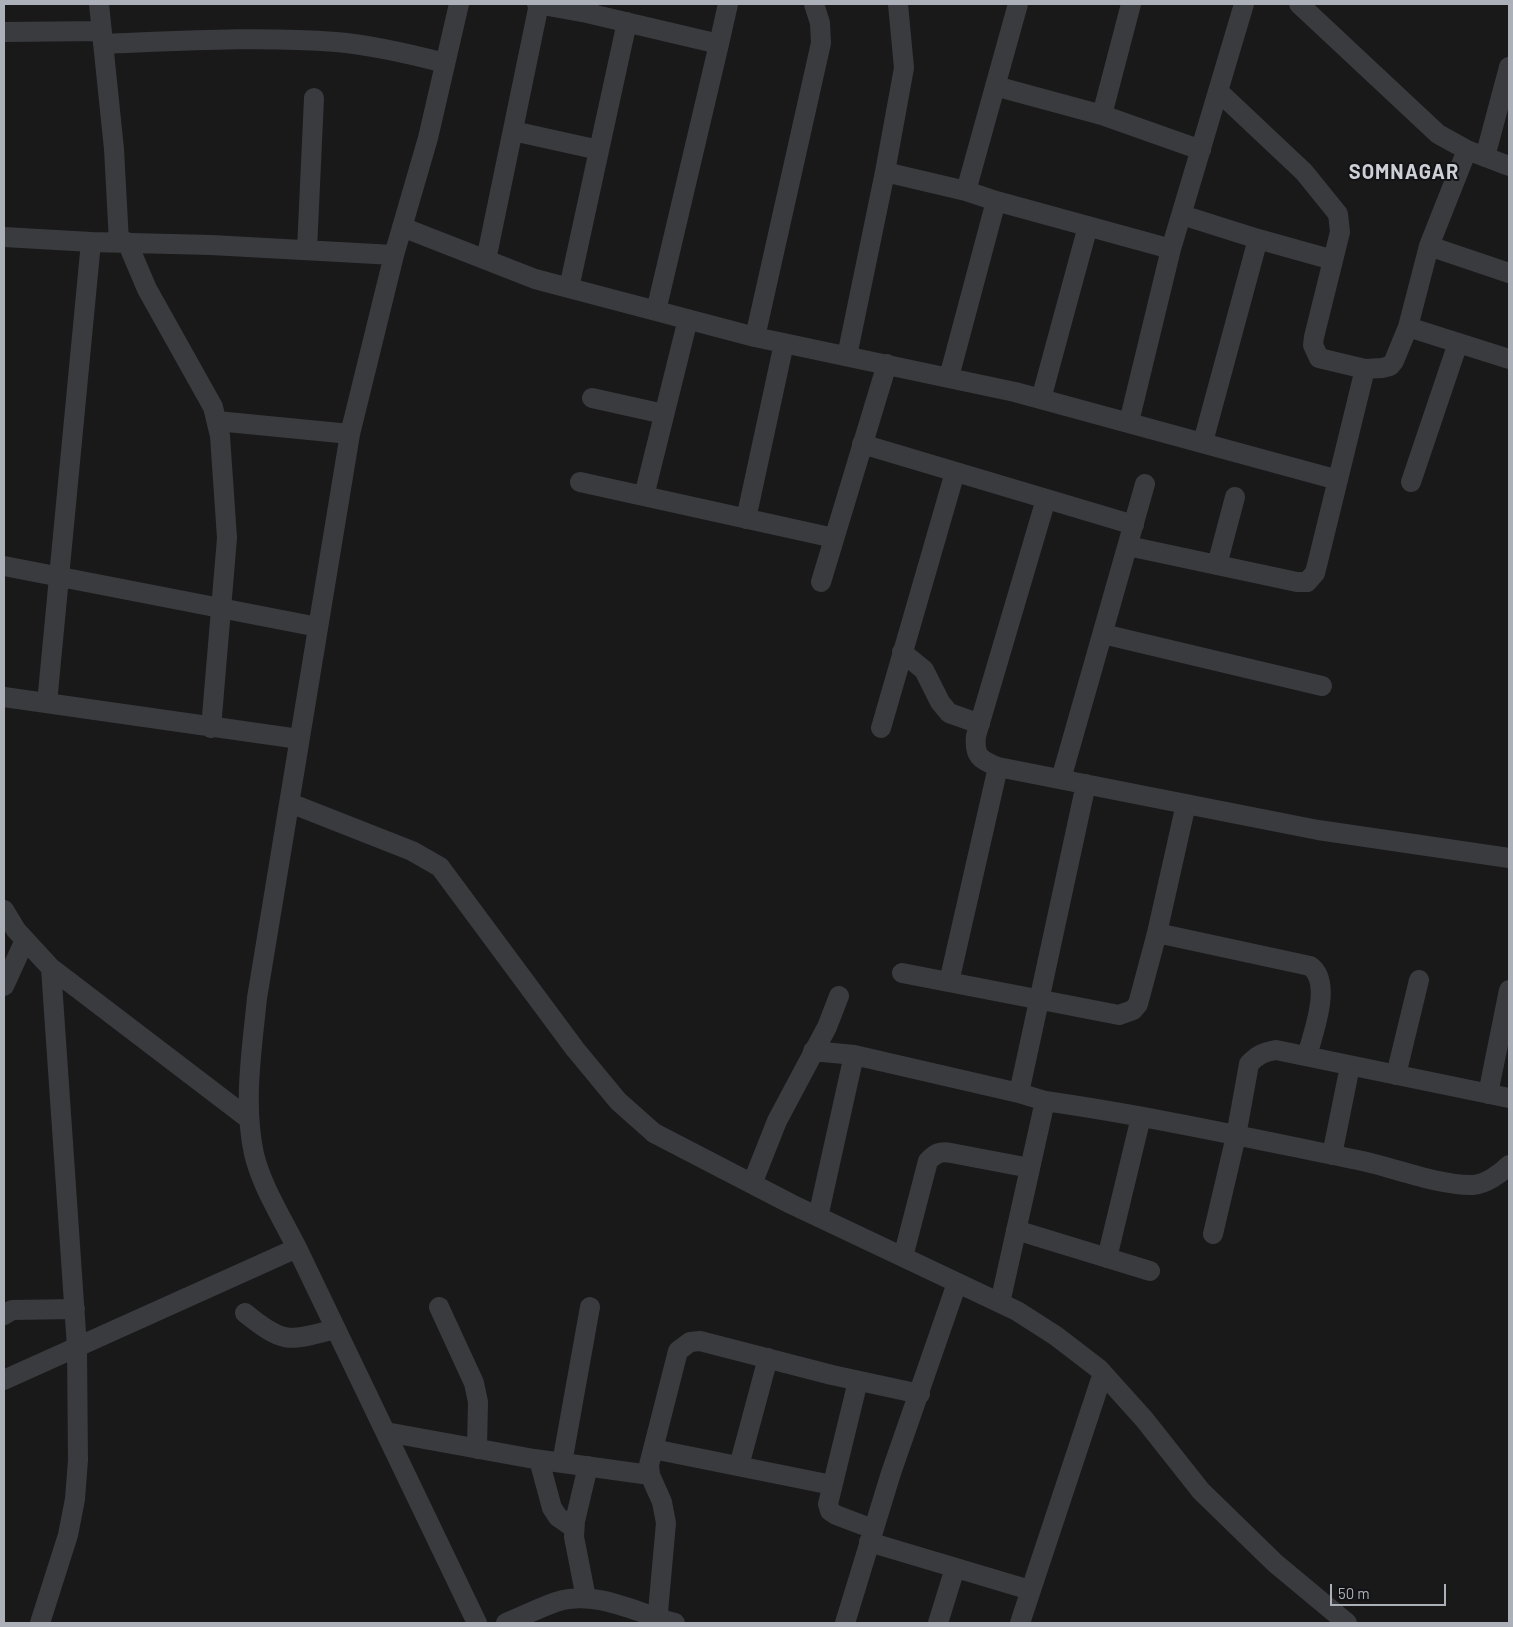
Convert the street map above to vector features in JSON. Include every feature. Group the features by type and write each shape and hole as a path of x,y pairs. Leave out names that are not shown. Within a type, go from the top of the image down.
{"street":[{"path":"98,4 123,242 213,407 220,436 228,538 211,728"},
{"path":"459,4 428,138 394,255 350,434 257,998 249,1088 249,1119 254,1155 270,1196 298,1248 477,1623"},
{"path":"486,260 538,4 588,8 627,22 719,44"},
{"path":"656,311 728,4"},
{"path":"754,337 820,43 820,23 814,4"},
{"path":"847,356 885,172 904,68 898,4"},
{"path":"966,191 1018,4"},
{"path":"1102,115 1131,4"},
{"path":"1129,422 1171,249 1244,4"},
{"path":"1299,4 1438,134 1476,154 1509,166"},
{"path":"570,288 627,22"},
{"path":"4,32 102,37 338,42 403,52 445,62"},
{"path":"1218,91 1304,172 1333,205 1338,214 1340,232 1313,345 1319,358 1365,369 1390,366 1398,354 1408,327 1429,246 1476,154 1509,67"},
{"path":"995,86 1102,115 1201,150"},
{"path":"307,250 314,98"},
{"path":"513,131 599,150"},
{"path":"885,172 966,191 1171,249"},
{"path":"949,377 996,201"},
{"path":"1182,215 1332,260"},
{"path":"1041,399 1088,226"},
{"path":"402,227 535,278 570,288 754,337 949,377 1041,399 1338,480"},
{"path":"4,236 92,242 394,255"},
{"path":"1203,442 1258,239"},
{"path":"47,703 57,578 92,242"},
{"path":"1429,246 1509,273"},
{"path":"644,496 688,319"},
{"path":"1408,327 1509,359"},
{"path":"746,519 784,343"},
{"path":"1411,482 1458,343"},
{"path":"821,582 887,364"},
{"path":"1128,546 1297,582 1307,582 1315,573 1365,369"},
{"path":"592,398 664,414"},
{"path":"217,421 350,434"},
{"path":"862,444 1134,525"},
{"path":"881,728 955,472"},
{"path":"580,482 834,538"},
{"path":"1061,779 1145,484"},
{"path":"1217,565 1235,497"},
{"path":"1046,499 976,736 976,753 979,758 998,767 1318,830 1509,858"},
{"path":"4,566 57,578 318,627"},
{"path":"1103,634 1322,686"},
{"path":"902,652 924,670 940,702 948,713 980,724"},
{"path":"4,697 211,728 299,739"},
{"path":"949,982 998,767"},
{"path":"1019,1093 1086,784"},
{"path":"290,803 412,851 440,867 468,902 506,959 618,1101 654,1133 818,1217 1000,1303 1056,1336 1103,1373 1144,1419 1201,1491 1274,1563 1343,1622"},
{"path":"902,973 1119,1015 1133,1010 1138,1004 1157,933 1186,804"},
{"path":"4,910 25,940 51,968 249,1119"},
{"path":"1157,933 1310,966 1316,970 1322,994 1307,1056"},
{"path":"4,986 25,940"},
{"path":"40,1623 68,1535 75,1499 78,1460 77,1347 51,968"},
{"path":"1396,1075 1419,980"},
{"path":"1488,1094 1509,990"},
{"path":"752,1184 777,1121 827,1027 839,996"},
{"path":"1213,1234 1236,1136 1249,1064 1261,1054 1276,1050 1509,1098"},
{"path":"813,1051 854,1055 1045,1100 1332,1155 1448,1182 1474,1185 1494,1178 1509,1166"},
{"path":"818,1217 854,1055"},
{"path":"1332,1155 1350,1066"},
{"path":"1000,1303 1045,1100"},
{"path":"1107,1258 1141,1117"},
{"path":"903,1257 928,1161 933,1155 941,1151 951,1152 1030,1168"},
{"path":"1016,1230 1150,1271"},
{"path":"4,1380 298,1248"},
{"path":"844,1623 890,1473 920,1394 957,1283"},
{"path":"439,1308 474,1383 478,1402 477,1449"},
{"path":"562,1463 590,1308"},
{"path":"4,1315 12,1310 74,1309"},
{"path":"245,1313 271,1334 282,1337 307,1336 336,1329"},
{"path":"506,1623 556,1602 586,1598 620,1605 663,1622 666,1523 662,1502 650,1475 653,1449 678,1351 683,1346 700,1341 858,1381 920,1394"},
{"path":"739,1466 768,1358"},
{"path":"1020,1623 1103,1373"},
{"path":"858,1381 832,1485 828,1504 830,1511 871,1536 955,1568 1030,1590"},
{"path":"386,1432 539,1460 650,1475"},
{"path":"653,1449 832,1485"},
{"path":"539,1460 552,1508 558,1517 574,1528"},
{"path":"586,1598 576,1552 574,1528 588,1466"},
{"path":"938,1623 955,1568"}],"district":[{"name":"SOMNAGAR","path":"1404,172"}]}
